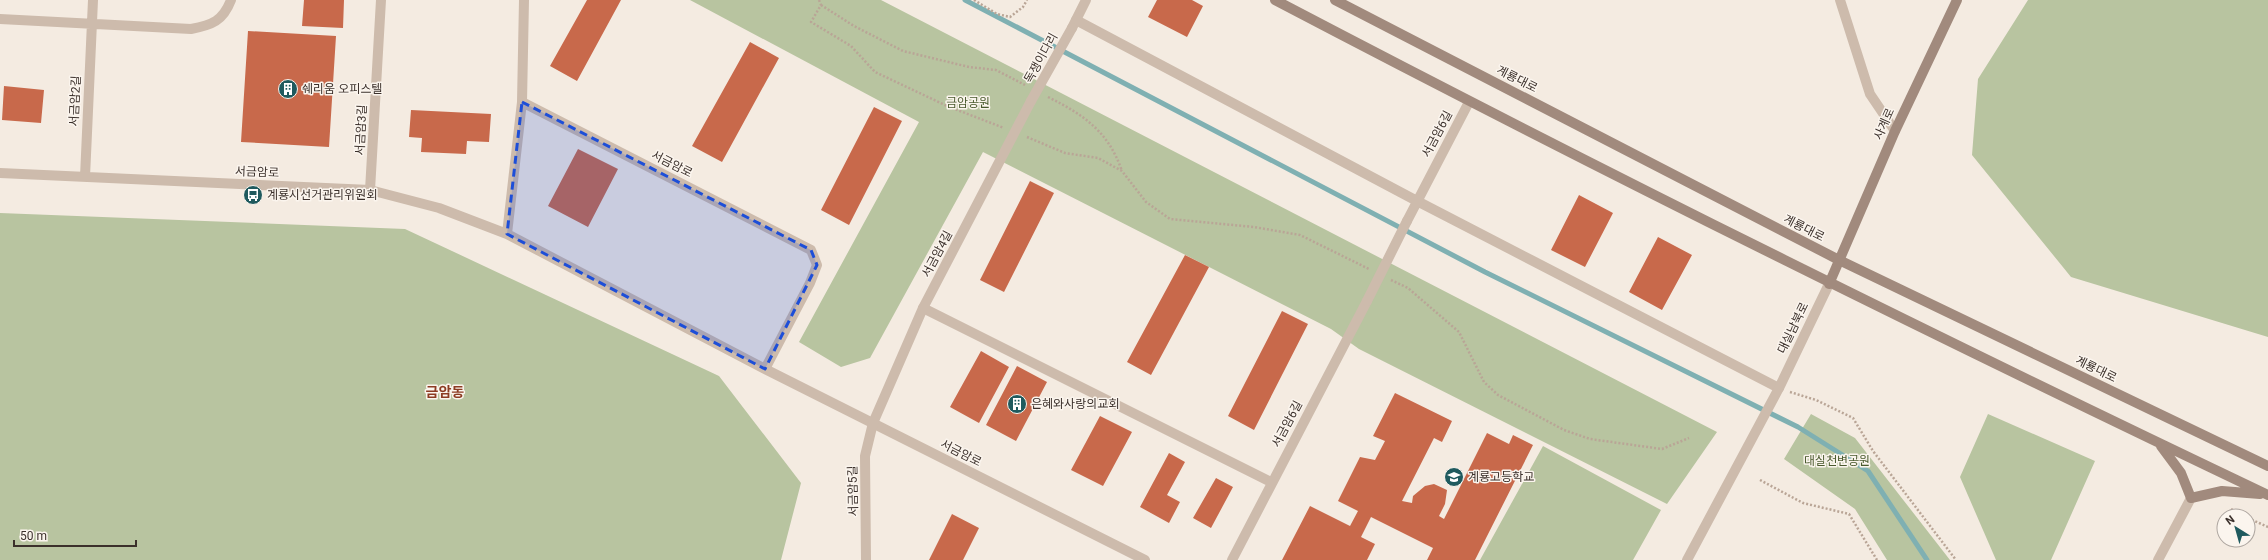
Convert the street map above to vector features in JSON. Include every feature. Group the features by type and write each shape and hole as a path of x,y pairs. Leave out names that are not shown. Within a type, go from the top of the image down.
{"main road":[{"path":"1275,0 1469,102 1829,284 2268,495"},
{"name":"계룡대로","path":"1335,0 1840,260 2268,466"},
{"name":"사계로","path":"1840,260 1895,131 1957,0"},
{"name":"대실남북로","path":"1829,284 1840,260"},
{"path":"2159,443 2182,472 2191,498 2222,491 2268,495"}],"street":[{"name":"서금암2길","path":"85,178 93,0"},
{"path":"0,19 191,29 208,26 225,14 231,0"},
{"name":"서금암3길","path":"370,190 381,0"},
{"path":"506,234 522,102 524,0"},
{"path":"1086,0 1074,24 1779,388"},
{"path":"1840,0 1870,94 1895,131"},
{"name":"독쟁이다리","path":"1031,102 1074,24"},
{"name":"서금암로","path":"522,102 811,250 817,265 815,271 765,369"},
{"name":"서금암4길","path":"873,422 923,308 1031,102"},
{"name":"서금암6길","path":"1232,560 1271,482 1367,301 1469,102"},
{"name":"서금암로","path":"0,173 370,190 439,208 506,234 765,369 1146,560"},
{"name":"대실남북로","path":"1686,560 1779,388 1829,284"},
{"path":"923,308 1271,482"},
{"name":"서금암5길","path":"866,560 865,456 873,422"},
{"path":"2158,560 2191,498"}],"path":[{"path":"819,0 821,5 854,26 903,51 969,67 996,70 1029,87"},
{"path":"974,0 997,14 1010,17 1023,7 1027,0"},
{"path":"821,5 811,22 850,46 875,72 947,106 1065,153 1098,158 1122,171"},
{"path":"1042,94 1075,111 1100,131 1115,152 1122,171 1146,202 1170,219 1193,223 1247,226 1300,235 1372,270"},
{"path":"1386,277 1408,288 1459,332 1484,382 1498,395 1564,430 1590,439 1662,450 1689,438"},
{"path":"1779,388 1816,400 1853,418 1873,450 1956,560"},
{"path":"1760,480 1804,503 1849,514 1877,560"},
{"path":"2256,522 2268,527"}],"highlighted area":[{"path":"522,102 811,250 817,265 765,369 507,234"}],"green space":[{"name":"금암공원","path":"690,0 881,0 1717,432 1667,504 1359,349 1331,329 983,152 870,358 841,367 799,342 919,122"},
{"path":"2028,0 2268,0 2268,337 2071,277 1972,155 1978,79"},
{"path":"0,213 405,229 719,376 801,483 781,560 0,560"},
{"name":"대실천변공원","path":"1811,414 1855,438 1950,560 1887,560 1855,509 1784,459"},
{"path":"1988,414 2095,461 2051,560 1996,560 1960,477"},
{"path":"1543,446 1661,510 1633,560 1480,560"}],"building":[{"path":"304,0 344,0 343,28 302,26"},
{"path":"587,0 621,0 577,81 550,66"},
{"path":"1157,0 1192,0 1203,6 1187,37 1148,17"},
{"name":"쉐리움 오피스텔","path":"248,31 336,36 329,147 241,142"},
{"path":"750,42 779,58 722,162 692,146"},
{"path":"4,86 44,90 41,123 2,120"},
{"path":"874,107 902,121 849,225 821,210"},
{"path":"411,110 491,114 489,142 467,141 466,154 421,152 422,138 409,137"},
{"path":"578,149 618,169 588,227 548,206"},
{"path":"1030,181 1054,193 1004,292 980,280"},
{"path":"1579,195 1613,213 1585,267 1551,250"},
{"path":"1658,237 1692,255 1662,310 1629,292"},
{"path":"1185,255 1209,267 1151,375 1127,362"},
{"path":"1282,311 1308,324 1254,430 1228,416"},
{"path":"981,351 1009,367 979,423 950,407"},
{"name":"은혜와사랑의교회","path":"1017,366 1047,382 1016,441 986,425"},
{"path":"1395,393 1452,421 1442,442 1434,438 1402,501 1412,503 1413,496 1425,486 1434,484 1447,490 1445,504 1439,516 1444,519 1487,433 1509,444 1513,435 1533,445 1475,560 1427,560 1433,548 1371,517 1361,537 1375,544 1367,560 1282,560 1310,506 1350,526 1358,511 1338,501 1360,457 1375,460 1385,441 1373,436"},
{"path":"1100,416 1132,432 1103,486 1071,470"},
{"path":"1169,453 1185,462 1167,495 1180,502 1169,523 1140,507"},
{"path":"1216,478 1233,487 1211,528 1193,518"},
{"path":"952,514 979,528 963,560 929,560"}],"waterway":[{"path":"965,0 1485,272 1798,427 1868,471 1927,560"}],"place":[{"name":"쉐리움 오피스텔","path":"288,89"},
{"name":"계룡시선거관리위원회","path":"253,195"},
{"name":"은혜와사랑의교회","path":"1017,404"},
{"name":"계룡고등학교","path":"1454,477"}],"district":[{"name":"금암동","path":"445,392"}]}
